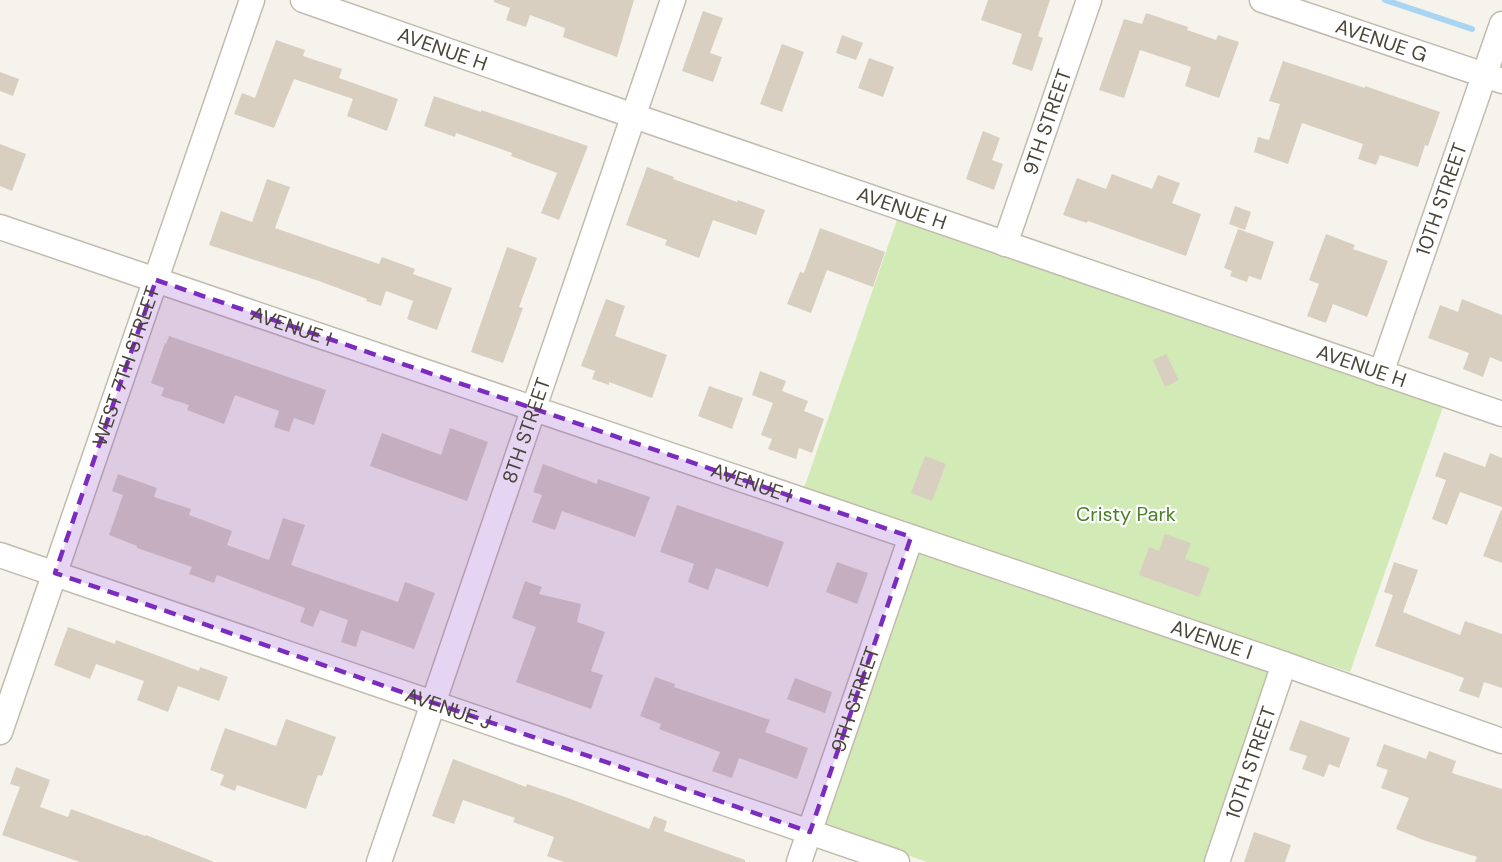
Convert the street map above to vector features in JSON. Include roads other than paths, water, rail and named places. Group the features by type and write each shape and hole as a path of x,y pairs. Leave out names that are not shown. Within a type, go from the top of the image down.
{"street":[{"name":"WEST 7TH STREET","path":"0,732 252,0"},
{"name":"AVENUE H","path":"303,0 1502,414"},
{"name":"8TH STREET","path":"379,862 673,0"},
{"name":"9TH STREET","path":"1005,244 1089,0"},
{"name":"AVENUE G","path":"1262,0 1494,78"},
{"name":"10TH STREET","path":"1381,373 1494,78 1502,24"},
{"name":"AVENUE I","path":"0,227 1284,664 1502,741"},
{"name":"9TH STREET","path":"799,862 911,537"},
{"name":"AVENUE J","path":"0,555 897,862"},
{"name":"10TH STREET","path":"1217,862 1284,664"}],"waterway":[{"path":"1385,0 1472,29"}],"park label":[{"name":"Cristy Park","path":"1126,514"}]}
